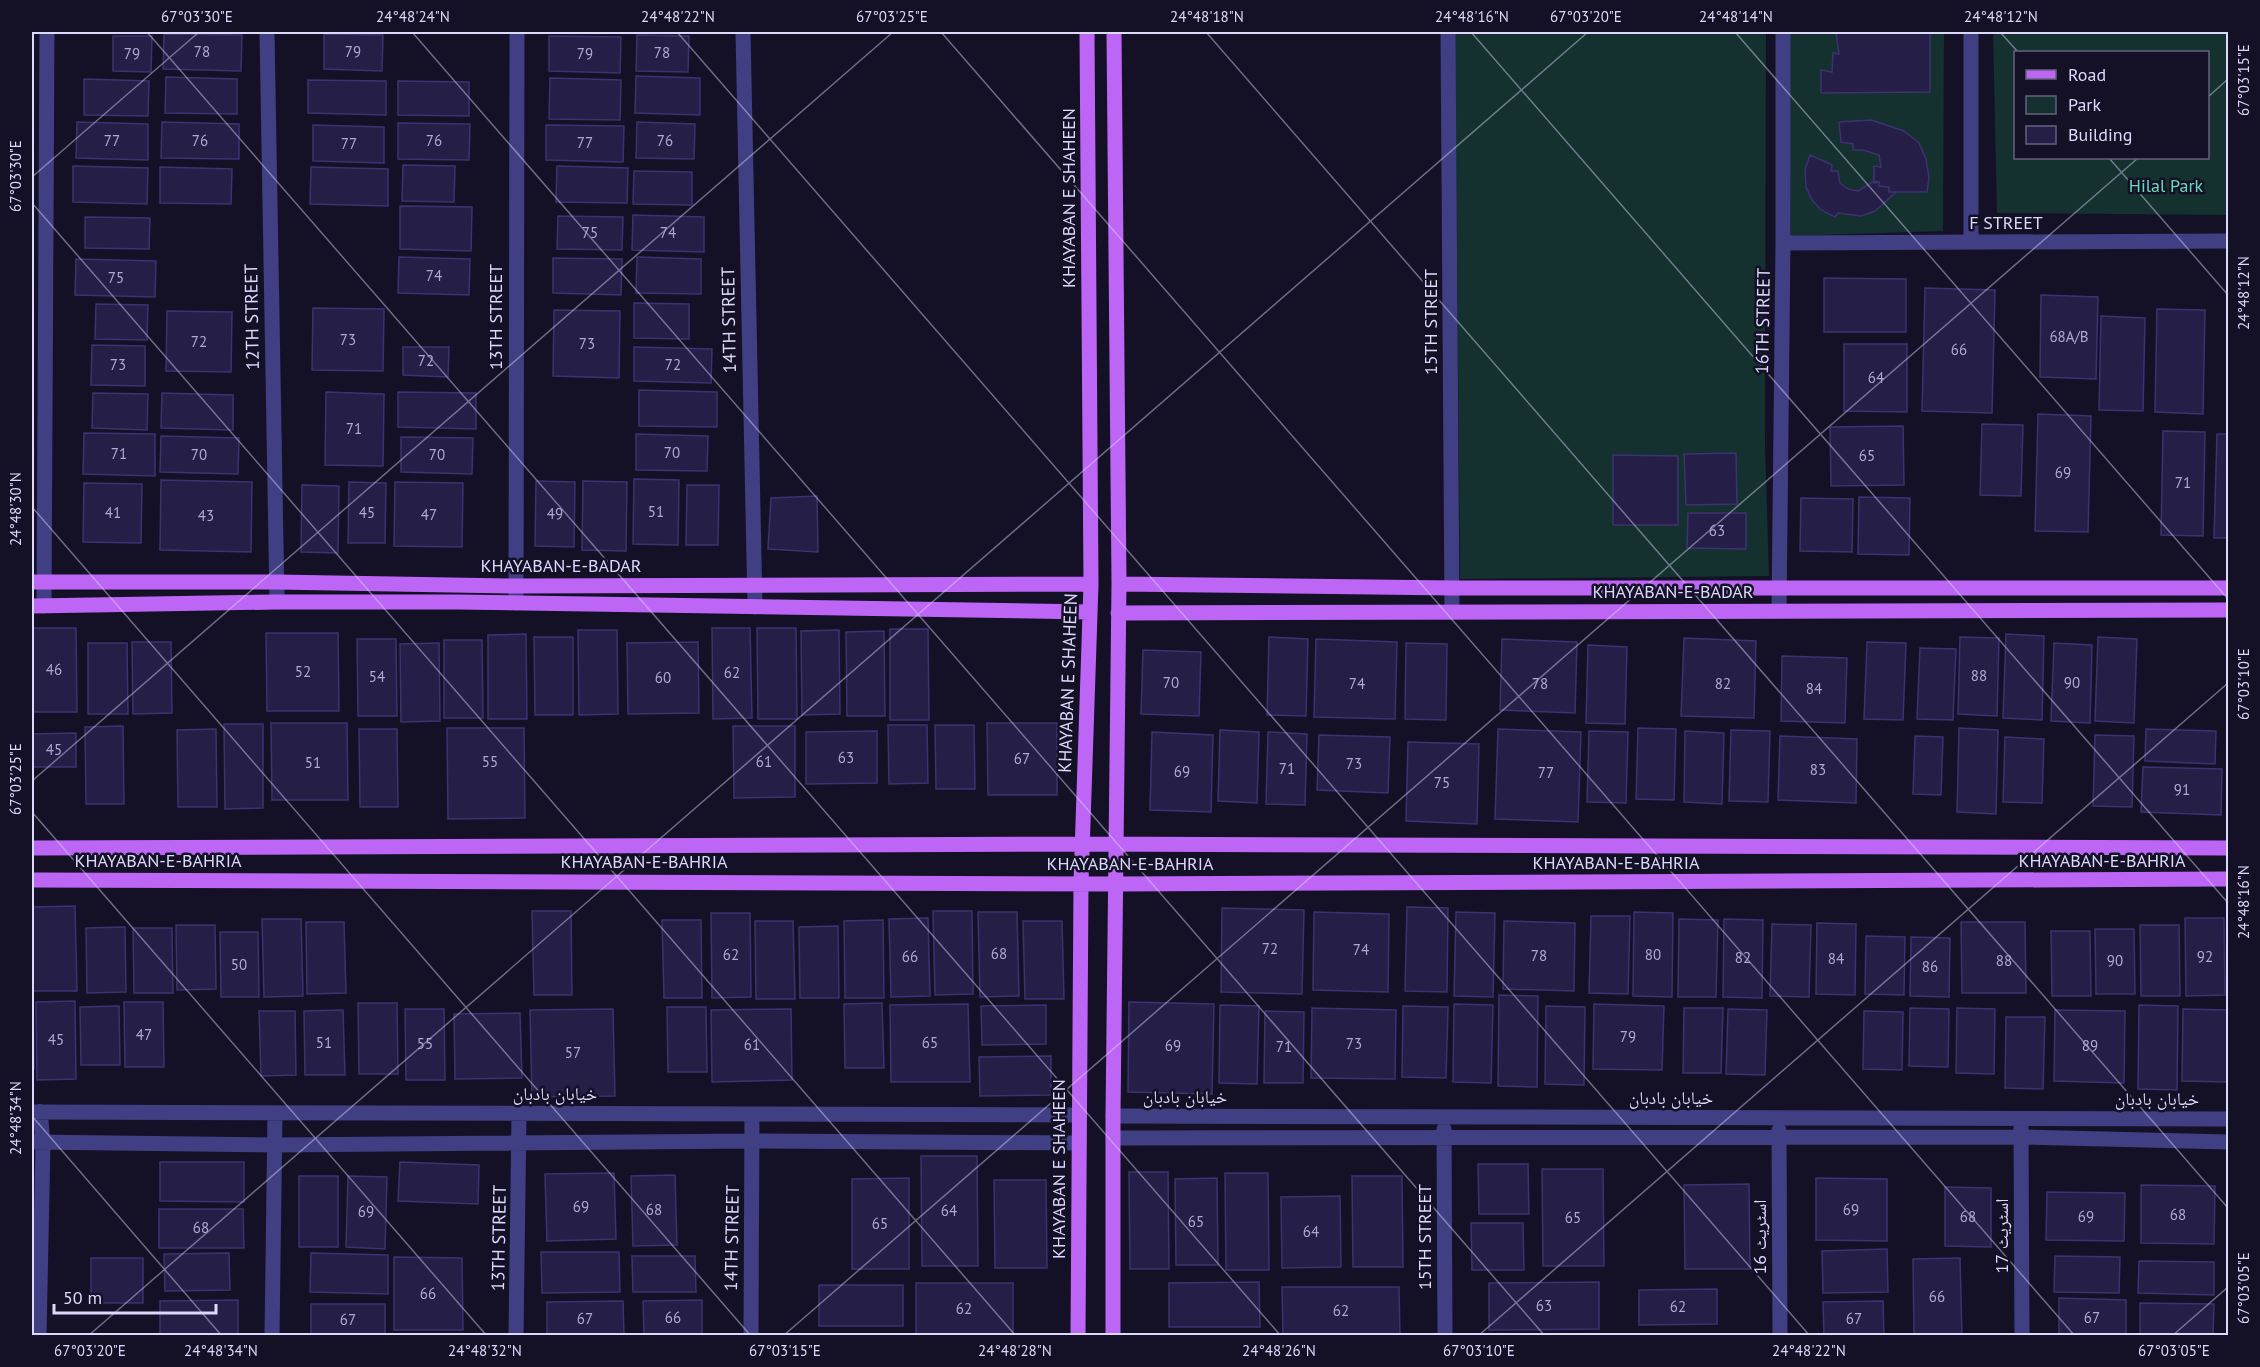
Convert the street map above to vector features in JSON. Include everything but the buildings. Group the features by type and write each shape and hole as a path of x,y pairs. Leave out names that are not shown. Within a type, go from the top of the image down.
{"main road":[{"name":"KHAYABAN E SHAHEEN","path":"1078,1335 1081,883 1090,612 1087,32"},
{"path":"1113,1335 1119,584 1114,32"},
{"path":"1089,395 1117,396"},
{"name":"KHAYABAN-E-BADAR","path":"38,582 276,582 515,586 1090,584"},
{"name":"KHAYABAN-E-BADAR","path":"1119,584 1453,588 2229,588"},
{"name":"KHAYABAN-E-BADAR","path":"38,606 277,602 516,603 1090,612"},
{"name":"KHAYABAN-E-BADAR","path":"1118,613 2229,610"},
{"name":"KHAYABAN-E-BAHRIA","path":"32,848 1083,844 2229,848"},
{"name":"KHAYABAN-E-BAHRIA","path":"32,880 1117,884 2229,879"}],"street":[{"path":"38,606 47,32"},
{"name":"12TH STREET","path":"267,32 277,602"},
{"name":"13TH STREET","path":"516,32 516,603"},
{"name":"14TH STREET","path":"743,32 755,607"},
{"name":"15TH STREET","path":"1448,32 1452,612"},
{"name":"16TH STREET","path":"1779,611 1783,32"},
{"path":"1971,32 1971,242"},
{"name":"F STREET","path":"1783,243 2229,241"},
{"path":"36,1112 39,1335"},
{"name":"خیابان بادبان","path":"36,1112 1078,1115"},
{"path":"272,1335 275,1113"},
{"name":"13TH STREET","path":"516,1335 519,1114"},
{"name":"14TH STREET","path":"751,1335 752,1114"},
{"name":"خیابان بادبان","path":"1113,1116 2229,1119"},
{"name":"15TH STREET","path":"1443,1117 1445,1335"},
{"name":"اسٹریٹ 16","path":"1779,1118 1780,1335"},
{"name":"اسٹریٹ 17","path":"2020,1118 2022,1137 2022,1335"},
{"path":"1113,1138 2022,1137 2229,1142"},
{"path":"38,1142 275,1145 520,1141 1078,1143"}],"green space":[{"path":"1455,32 1766,32 1765,445 1769,576 1460,579"},
{"path":"1789,32 1944,32 1943,231 1791,236"},
{"name":"Hilal Park","path":"1993,32 2228,32 2228,215 1997,213"}]}
